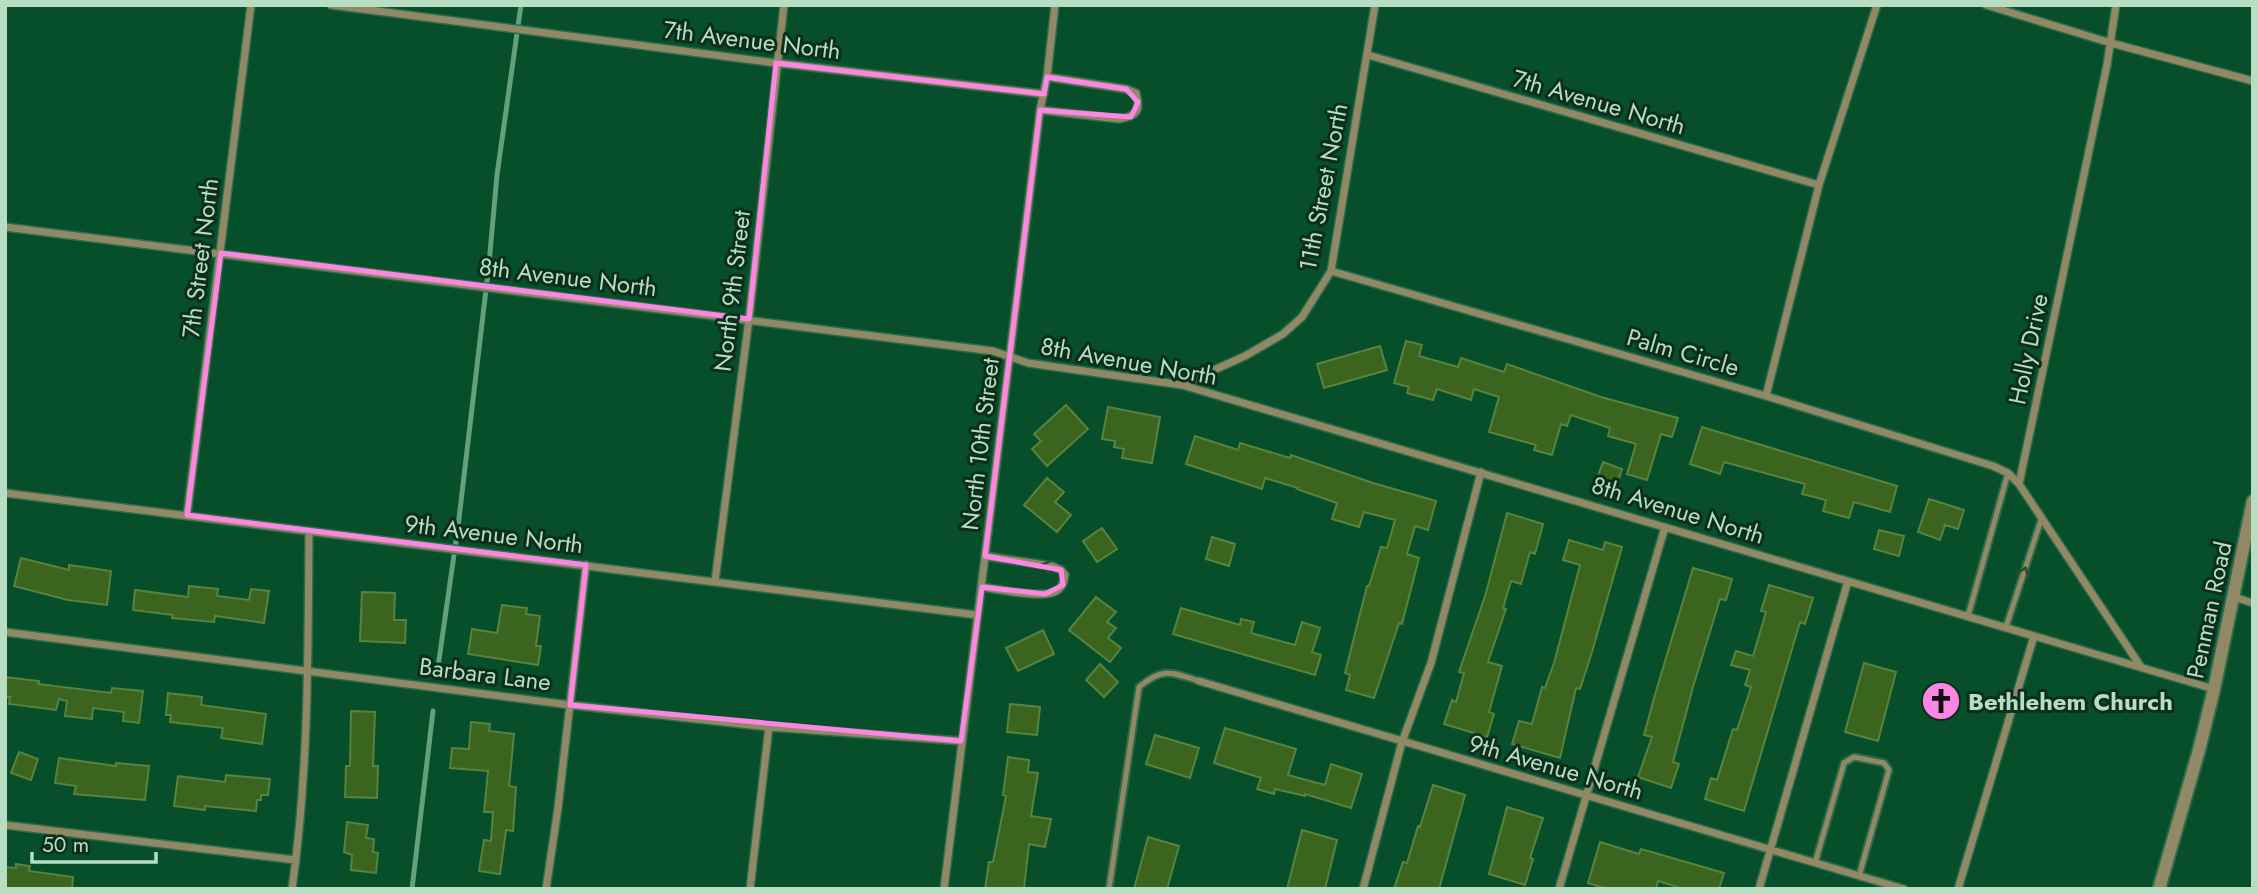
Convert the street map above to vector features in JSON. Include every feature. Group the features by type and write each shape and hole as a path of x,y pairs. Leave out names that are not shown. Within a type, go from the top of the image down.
{"street":[{"name":"7th Street North","path":"187,515 251,5"},
{"name":"7th Avenue North","path":"331,5 776,63 1044,94"},
{"name":"North 9th Street","path":"715,581 749,319 784,5"},
{"name":"North 10th Street","path":"944,889 1055,5"},
{"name":"11th Street North","path":"1182,385 1245,356 1283,334 1302,317 1331,271 1375,5"},
{"path":"1766,396 1819,186 1877,5"},
{"path":"1986,5 2253,82"},
{"name":"Holly Drive","path":"2019,484 2111,43 2116,5"},
{"name":"7th Avenue North","path":"1368,55 1819,186"},
{"path":"1040,110 1119,119 1131,117 1137,111 1136,93 1126,89 1046,77"},
{"name":"8th Avenue North","path":"5,227 993,351 1028,363 1182,385 2214,689"},
{"name":"Palm Circle","path":"1331,271 1766,396 1993,467 2008,473 2019,484"},
{"path":"1363,889 1402,742 1431,663 1480,472"},
{"path":"2019,484 2141,667"},
{"name":"9th Avenue North","path":"5,492 977,615"},
{"name":"Penman Road","path":"2159,889 2214,689 2253,501"},
{"path":"1559,889 1665,527"},
{"path":"292,889 303,794 308,671 309,531"},
{"path":"982,587 1045,594 1057,592 1063,585 1065,575 1052,566 985,556"},
{"path":"546,889 586,565"},
{"path":"1759,889 1848,581"},
{"path":"2234,597 2253,603"},
{"name":"Barbara Lane","path":"5,632 570,705 769,727 961,741"},
{"path":"1958,889 2034,636"},
{"name":"9th Avenue North","path":"1199,681 1904,889"},
{"path":"750,889 769,727"},
{"path":"5,825 296,860"}],"lane":[{"path":"1968,616 2008,473"},
{"path":"2006,627 2042,517"},
{"path":"1109,889 1139,687 1153,675 1172,672 1199,681"},
{"path":"1815,863 1844,763 1854,757 1884,763 1889,770 1859,876"}],"highlighted area":[{"path":"776,63 1044,94 1047,77 1126,89 1138,102 1131,117 1040,110 985,556 1061,570 1063,585 1045,594 982,587 961,741 570,705 586,565 187,515 221,253 749,319"}],"building":[{"path":"1406,341 1422,345 1419,356 1458,367 1461,358 1504,372 1507,364 1601,397 1678,418 1672,437 1661,434 1647,480 1627,474 1636,444 1608,436 1610,428 1571,415 1567,426 1561,424 1552,455 1534,450 1536,445 1489,432 1499,397 1474,389 1471,400 1437,389 1433,400 1407,393 1409,387 1394,383"},
{"path":"1380,346 1387,370 1324,388 1317,364"},
{"path":"1066,405 1088,429 1047,466 1032,449 1041,441 1034,434"},
{"path":"1108,407 1160,417 1152,463 1122,458 1124,449 1114,447 1115,441 1102,439"},
{"path":"1702,427 1897,486 1890,512 1854,502 1849,518 1823,511 1826,500 1802,494 1805,484 1724,462 1720,474 1690,464"},
{"path":"1195,436 1238,450 1240,443 1290,458 1291,455 1436,501 1428,530 1415,526 1407,554 1419,558 1402,624 1399,623 1374,698 1346,690 1350,675 1345,673 1367,586 1381,547 1387,548 1395,520 1364,512 1359,527 1332,519 1337,503 1298,488 1265,478 1262,489 1186,464"},
{"path":"1603,462 1622,469 1616,487 1596,481"},
{"path":"1047,478 1064,492 1055,502 1071,515 1057,532 1024,505"},
{"path":"1929,499 1964,510 1958,529 1945,525 1940,540 1918,532"},
{"path":"1507,513 1543,524 1535,554 1530,552 1521,584 1511,581 1503,608 1506,609 1488,662 1502,666 1489,712 1494,714 1487,737 1444,724 1452,700 1456,702 1464,673 1459,672 1486,593"},
{"path":"1102,528 1117,549 1097,562 1083,541"},
{"path":"1879,530 1904,536 1899,556 1874,549"},
{"path":"1212,537 1235,544 1229,566 1206,559"},
{"path":"1569,540 1603,550 1605,542 1622,547 1580,689 1576,688 1560,758 1512,744 1519,721 1532,724 1542,687 1545,688 1554,663 1580,565 1563,560"},
{"path":"21,558 69,570 69,565 111,571 107,605 68,600 14,586"},
{"path":"1693,568 1732,579 1726,600 1720,599 1693,687 1673,762 1679,764 1671,788 1638,777 1652,737 1644,735"},
{"path":"1769,585 1813,598 1805,624 1800,622 1744,811 1705,799 1711,778 1717,780 1733,729 1737,730 1751,687 1745,685 1750,670 1731,665 1736,651 1753,656 1766,612 1761,611"},
{"path":"189,586 218,589 217,596 249,600 251,589 269,591 264,623 215,616 214,622 172,618 173,615 133,610 135,590 188,597"},
{"path":"362,592 395,593 394,620 406,620 405,643 360,641"},
{"path":"1096,597 1116,612 1107,622 1116,628 1108,638 1121,648 1110,662 1069,630"},
{"path":"502,605 527,608 526,614 540,616 536,646 541,646 538,665 468,654 472,629 497,633"},
{"path":"1181,608 1240,625 1241,619 1254,622 1251,633 1295,645 1302,622 1320,628 1312,652 1321,655 1315,675 1173,634"},
{"path":"1043,630 1054,654 1018,671 1006,648"},
{"path":"1864,663 1896,672 1878,741 1845,732"},
{"path":"1100,664 1118,682 1104,697 1086,680"},
{"path":"5,677 111,693 112,688 143,691 139,723 123,721 124,712 93,708 92,719 65,716 67,701 59,699 56,710 9,704 10,697 5,697"},
{"path":"168,693 202,697 201,705 266,714 262,744 221,738 223,728 170,722 171,715 166,715"},
{"path":"1010,704 1040,707 1037,735 1007,732"},
{"path":"351,711 375,712 373,766 378,766 377,798 345,797 346,766 350,766"},
{"path":"471,722 490,724 489,731 514,734 509,786 516,787 513,831 506,830 500,874 479,871 484,840 491,841 493,812 484,812 488,771 450,768 452,748 469,749"},
{"path":"1225,728 1296,749 1288,775 1325,785 1331,764 1362,774 1351,808 1305,794 1275,789 1274,794 1257,789 1261,778 1214,763"},
{"path":"1155,735 1199,748 1190,778 1146,764"},
{"path":"19,752 38,759 31,780 11,773"},
{"path":"1008,757 1029,760 1028,772 1038,773 1031,816 1051,819 1045,847 1029,844 1024,889 985,889 1006,796 1003,795"},
{"path":"59,758 116,766 116,763 149,766 145,800 74,794 76,786 55,783"},
{"path":"226,775 270,779 268,795 261,795 261,800 257,800 256,811 205,806 205,810 174,806 178,776 225,782"},
{"path":"1433,785 1465,795 1439,889 1394,889 1403,862 1407,863"},
{"path":"1507,807 1543,818 1530,858 1533,859 1525,885 1489,874"},
{"path":"347,822 368,825 366,838 374,839 373,852 378,853 376,873 351,870 352,855 344,852"},
{"path":"1302,830 1337,840 1325,889 1287,889"},
{"path":"1148,837 1179,846 1167,889 1134,889"},
{"path":"1600,842 1639,854 1641,849 1724,873 1719,889 1684,889 1658,881 1656,889 1607,889 1588,883"},
{"path":"16,864 30,866 29,871 73,877 72,889 5,889 5,867 16,868"}],"waterway":[{"path":"438,667 458,527 497,175 521,5"},
{"path":"412,889 433,711"}],"place":[{"name":"Bethlehem Church","path":"1941,701"}]}
